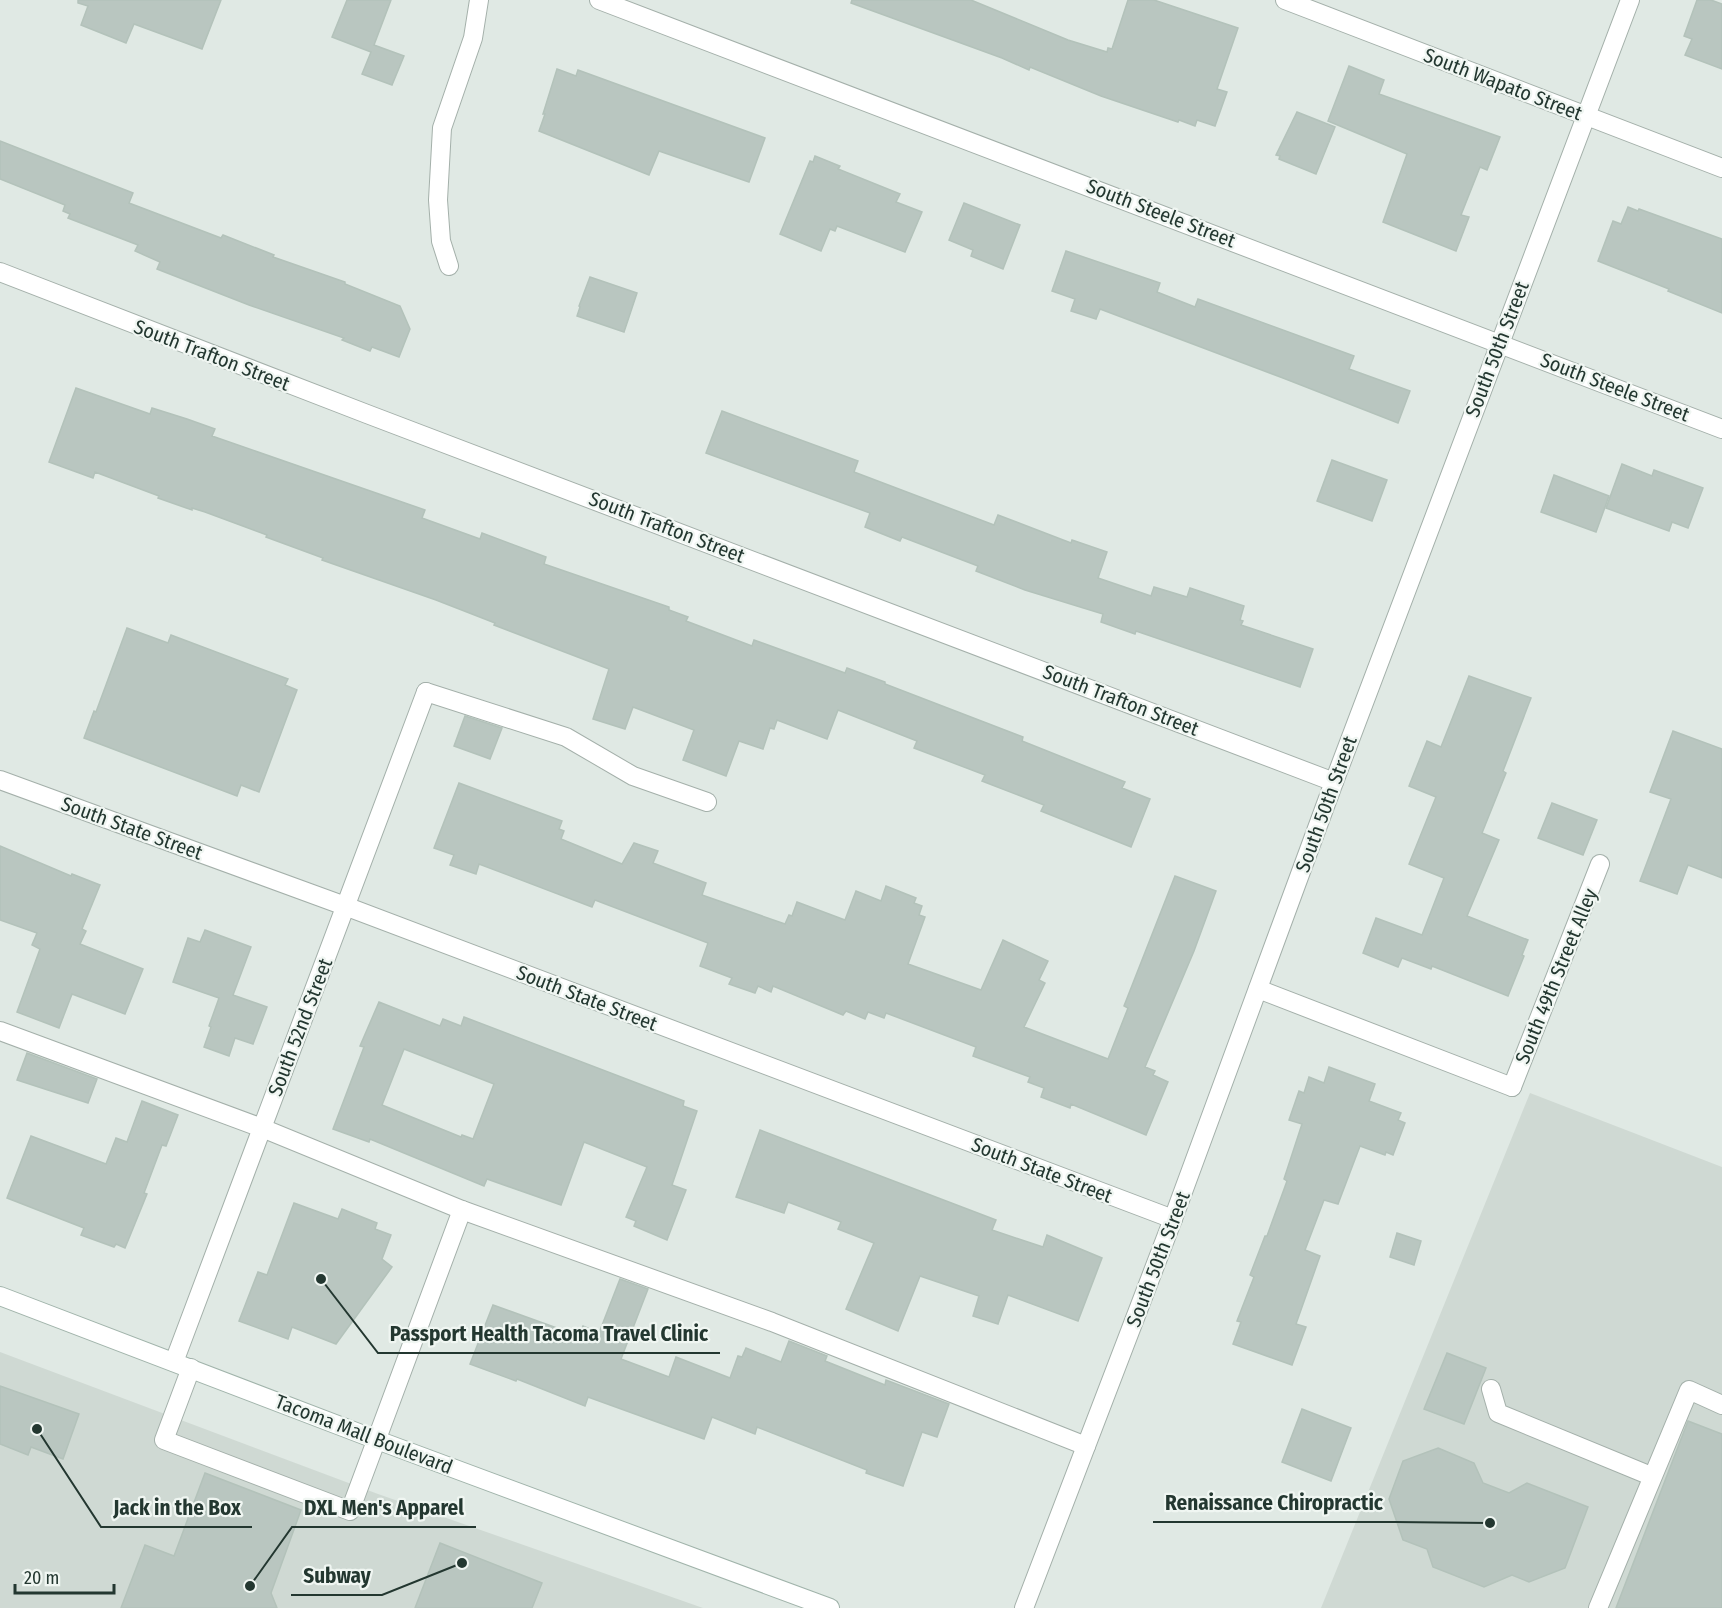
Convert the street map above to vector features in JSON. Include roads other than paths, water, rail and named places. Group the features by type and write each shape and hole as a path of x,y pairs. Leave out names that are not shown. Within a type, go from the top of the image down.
{"street":[{"path":"448,266 441,241 438,200 442,128 473,38 479,0"},
{"name":"South Steele Street","path":"599,0 1500,342 1722,429"},
{"name":"South Wapato Street","path":"1285,0 1722,168"},
{"name":"South 50th Street","path":"1024,1608 1173,1219 1334,782 1630,0"},
{"name":"South Trafton Street","path":"0,272 1334,782"},
{"name":"South 52nd Street","path":"377,1440 350,1511 164,1440 183,1365 262,1128 426,692 566,737 633,776 707,802"},
{"name":"South State Street","path":"0,780 345,906 1173,1219"},
{"name":"South 49th Street Alley","path":"1258,989 1512,1087 1600,864"},
{"path":"0,1031 262,1128 462,1210 772,1322 1086,1446"},
{"path":"377,1440 462,1210"},
{"name":"Tacoma Mall Boulevard","path":"0,1296 377,1440 830,1608"},
{"path":"1491,1389 1498,1413 1652,1476"},
{"path":"1598,1608 1689,1390 1722,1405"}],"place":[{"name":"Passport Health Tacoma Travel Clinic","path":"321,1279"},
{"name":"Jack in the Box","path":"37,1429"},
{"name":"Renaissance Chiropractic","path":"1490,1523"},
{"name":"Subway","path":"462,1563"},
{"name":"DXL Men's Apparel","path":"250,1586"}]}
